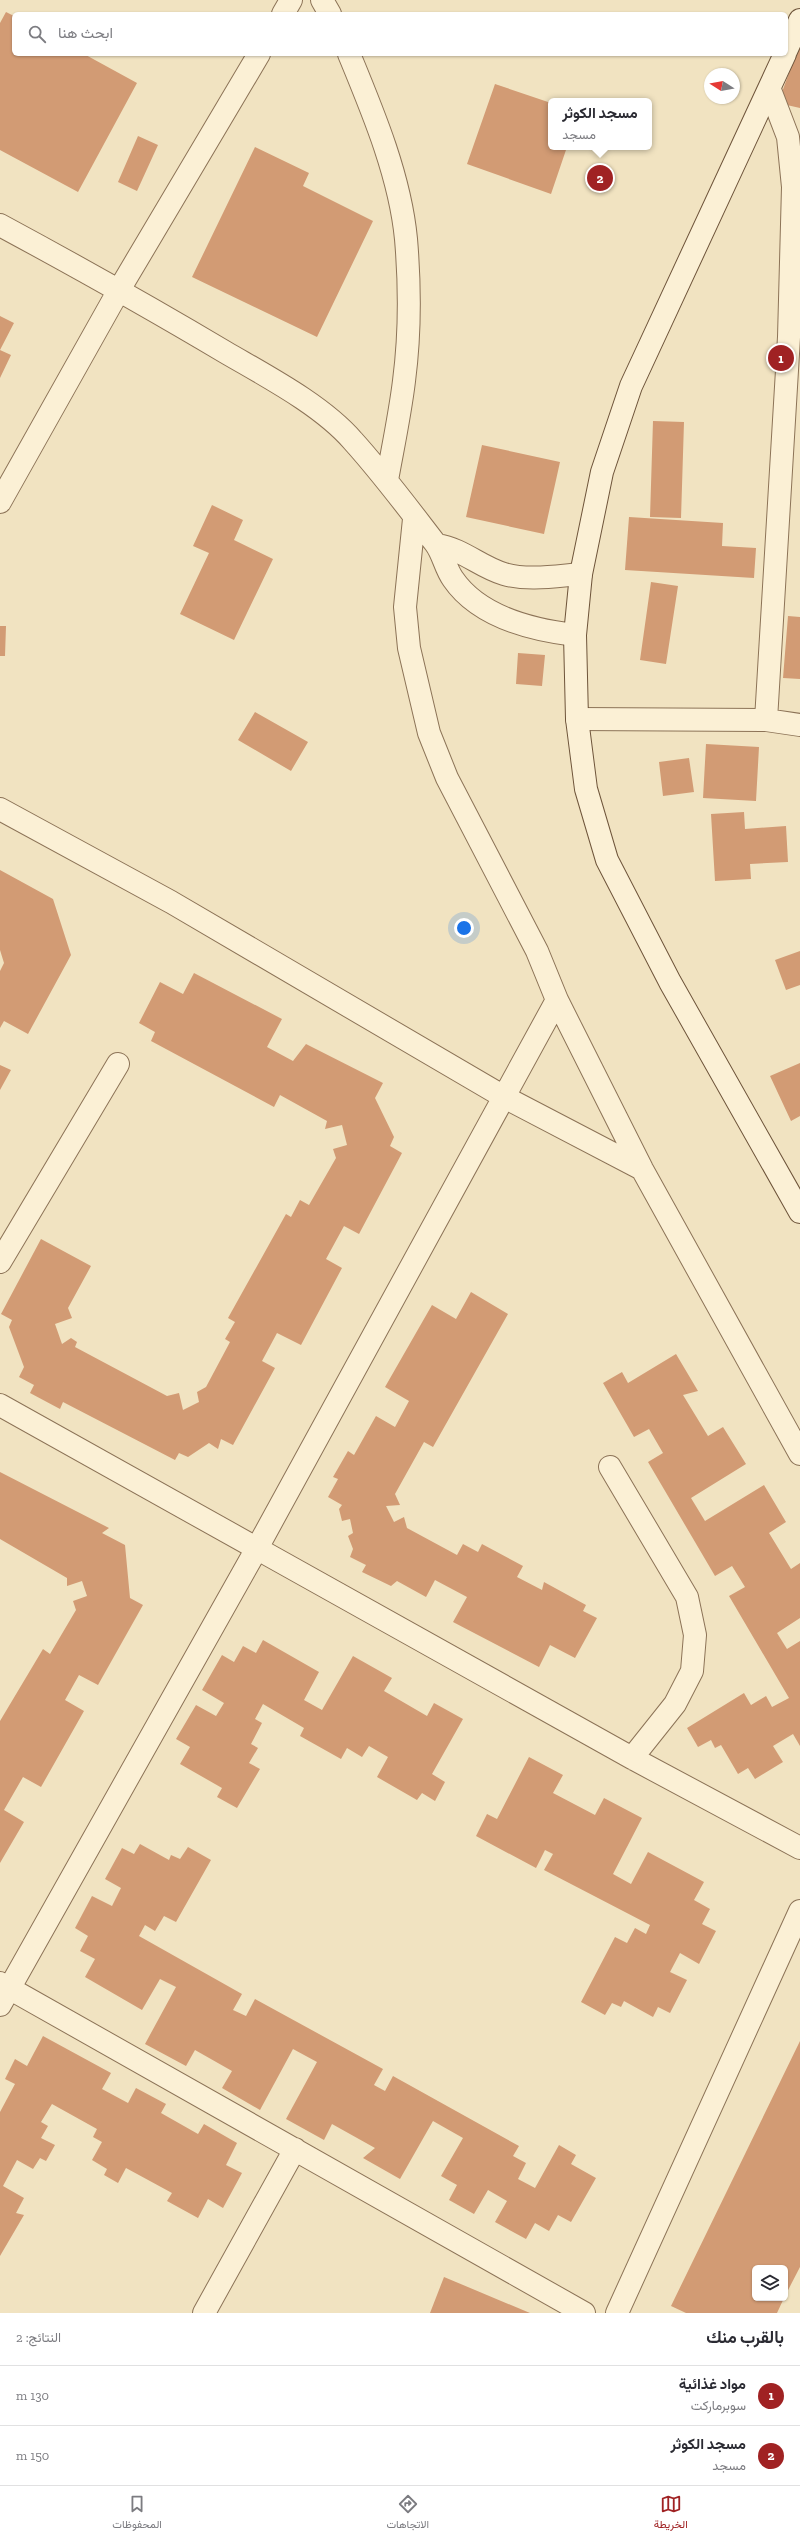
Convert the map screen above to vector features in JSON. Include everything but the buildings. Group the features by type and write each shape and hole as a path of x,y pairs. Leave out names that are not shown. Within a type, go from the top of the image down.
{"street":[{"path":"284,12 291,0"},
{"path":"322,0 329,12"},
{"path":"788,47 800,20"},
{"path":"0,502 119,290 258,56"},
{"path":"350,56 373,112 392,173 406,238 408,324 405,367 387,480"},
{"path":"784,56 770,90 631,386 602,472 581,574 575,635 577,719 586,789 607,860 670,982 800,1212"},
{"path":"766,720 789,337 794,138 770,90"},
{"path":"0,225 119,290 296,394 351,438 387,480 414,518 437,545 454,580 467,594 504,618 526,626 575,635"},
{"path":"414,518 405,607 409,648 429,733 447,778 537,951 557,1000 642,1169 800,1454"},
{"path":"437,545 456,549 504,574 540,577 581,574"},
{"path":"577,719 766,720 800,725"},
{"path":"0,809 171,902 504,1097 642,1169"},
{"path":"557,1000 256,1550 3,1992 295,2149 584,2313"},
{"path":"0,1262 118,1064"},
{"path":"0,1405 256,1550 632,1758 800,1848"},
{"path":"610,1467 687,1597 695,1635 692,1671 675,1704 632,1758"},
{"path":"617,2313 800,1911"},
{"path":"204,2313 295,2149"}],"place":[{"name":"مسجد الكوثر","path":"600,178"},
{"name":"مواد غذائية","path":"781,358"}]}
